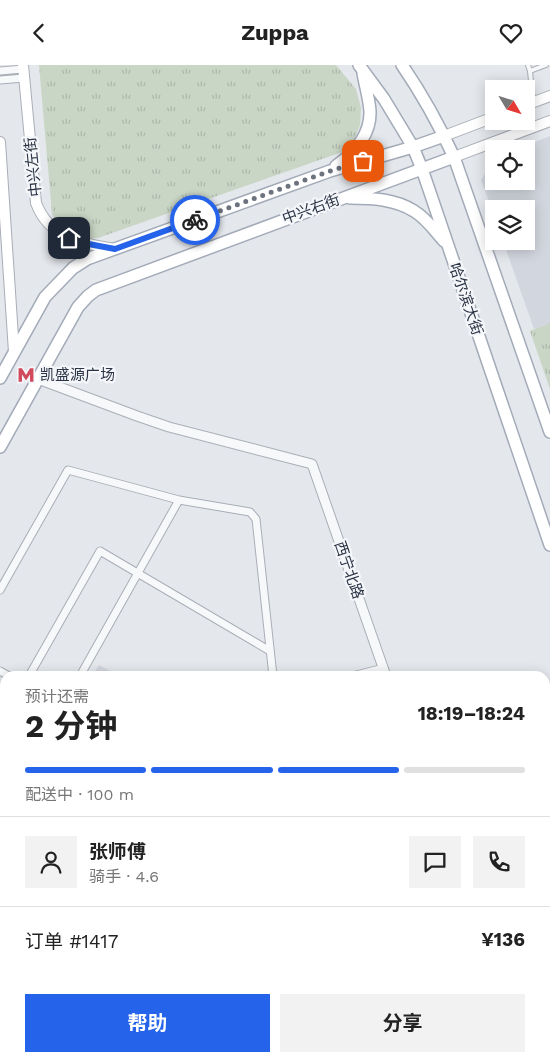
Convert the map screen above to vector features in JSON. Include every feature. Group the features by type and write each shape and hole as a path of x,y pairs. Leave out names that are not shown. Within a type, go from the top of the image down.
{"main road":[{"path":"402,65 426,103 454,157 550,432"},
{"path":"330,171 354,152 366,133 370,112 361,67"},
{"name":"哈尔滨大街","path":"361,67 384,99 412,147 422,169 550,545"},
{"name":"中兴左街","path":"23,71 36,203 40,213 44,220 69,238 78,242 115,249"},
{"path":"535,101 550,96"},
{"name":"中兴右街","path":"0,378 45,297 73,268 87,259 330,171 412,147 485,120"},
{"name":"中兴右街","path":"0,447 78,307 96,290 550,121"},
{"name":"中兴左街","path":"0,142 14,352"},
{"path":"341,198 382,199 405,206 416,211 448,245"}],"street":[{"path":"0,71 23,71"},
{"path":"0,80 23,71"},
{"name":"西宁北路","path":"38,379 169,427 312,464 385,671"},
{"path":"0,590 68,470 179,500 250,512 256,519 272,671"},
{"path":"83,671 179,500"},
{"path":"31,671 100,551 270,651"}],"lane":[{"path":"528,65 530,80"},
{"path":"530,71 546,65"}],"shaded area":[{"path":"550,136 550,323 534,329 506,250 535,250 535,200 488,200 481,180 485,174 485,190 535,190 535,142"},
{"path":"99,665 110,671 95,671"}],"green space":[{"path":"39,65 336,65 356,89 361,108 360,125 354,140 342,152 98,238 82,239 61,225 52,214"},
{"path":"550,323 550,389 530,331"}],"way so far":[{"path":"195,220 363,161"}],"place":[{"name":"凯盛源广场","path":"26,375"}],"route":[{"path":"69,238 78,242 115,249 195,220"}]}
